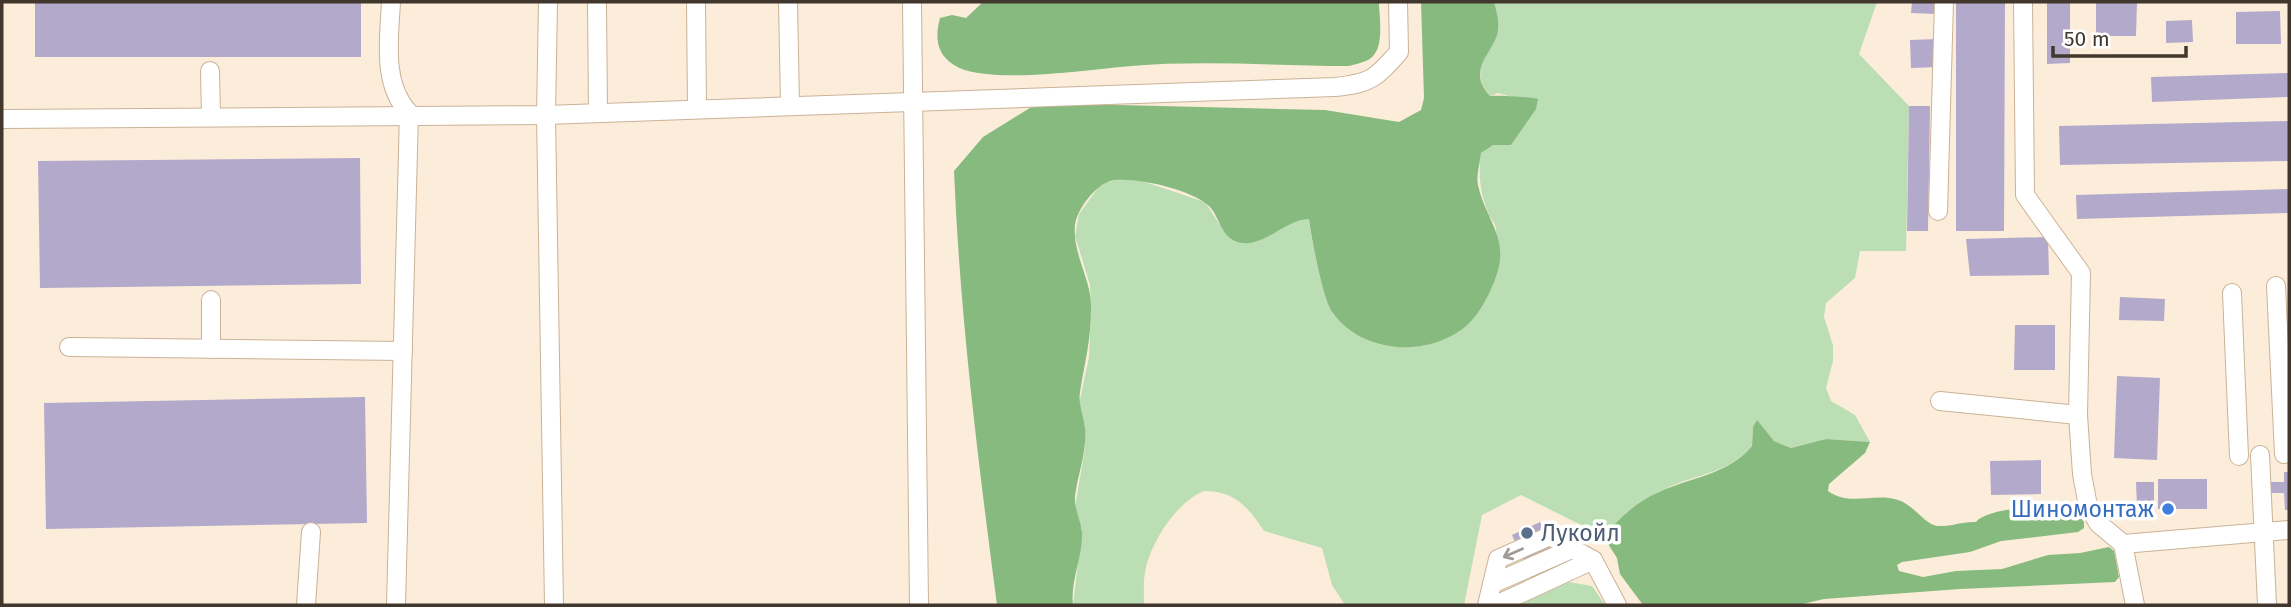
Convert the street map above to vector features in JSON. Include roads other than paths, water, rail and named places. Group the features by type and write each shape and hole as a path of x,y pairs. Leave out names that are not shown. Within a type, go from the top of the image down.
{"lane":[{"path":"391,2 390,83 397,100 409,114 396,605"},
{"path":"548,2 546,115 554,605"},
{"path":"597,2 598,113"},
{"path":"696,2 697,109"},
{"path":"788,2 790,105"},
{"path":"912,2 919,605"},
{"path":"2,119 546,115 1365,83 1382,71 1399,52 1398,2"},
{"path":"1938,211 1944,2"},
{"path":"2023,2 2025,195 2081,273 2078,415 2082,474 2088,506 2098,523 2123,544 2135,605"},
{"path":"210,71 211,116"},
{"path":"2232,293 2233,456 2287,454 2276,286"},
{"path":"211,300 211,349"},
{"path":"69,347 403,351"},
{"path":"1940,401 2078,415"},
{"path":"2260,455 2267,605"},
{"path":"2123,544 2289,530"},
{"path":"306,605 311,532"},
{"path":"1487,605 1499,559 1550,536 1593,560 1617,605"},
{"path":"1496,605 1593,560"}],"place":[{"name":"Шиномонтаж","path":"2168,509"},
{"name":"Лукойл","path":"1527,533"}]}
